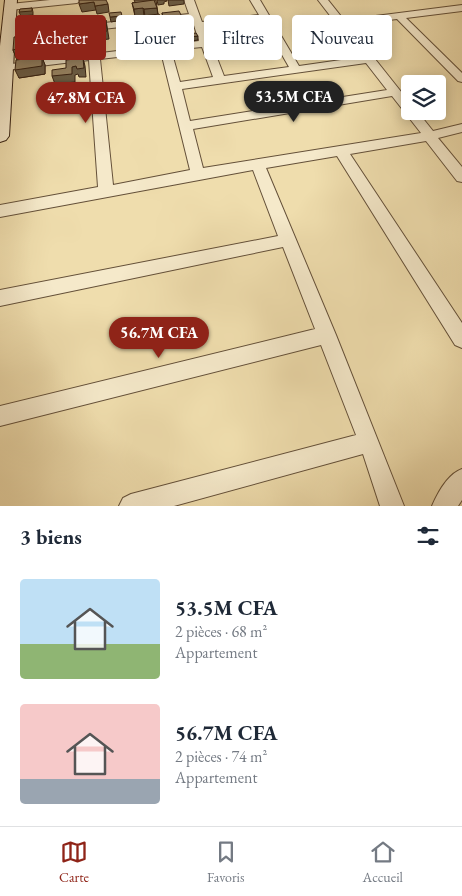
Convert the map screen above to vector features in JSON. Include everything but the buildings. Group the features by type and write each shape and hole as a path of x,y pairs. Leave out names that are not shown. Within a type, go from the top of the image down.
{"street":[{"path":"0,136 4,60 9,37 8,10 77,0"},
{"path":"189,0 204,40"},
{"path":"256,0 264,15"},
{"path":"323,0 335,15"},
{"path":"392,17 461,9"},
{"path":"400,16 462,79"},
{"path":"106,27 204,21"},
{"path":"9,37 15,36"},
{"path":"282,46 295,68"},
{"path":"94,60 106,191"},
{"path":"168,60 198,174"},
{"path":"212,60 220,80"},
{"path":"176,86 362,60"},
{"path":"371,60 401,99"},
{"path":"186,126 396,92"},
{"path":"417,120 462,177"},
{"path":"0,211 198,174 429,136 462,128"},
{"path":"341,151 462,339"},
{"path":"258,165 327,335 392,506"},
{"path":"0,298 288,240"},
{"path":"0,416 327,335"},
{"path":"137,505 369,442"},
{"path":"444,506 462,480"}]}
